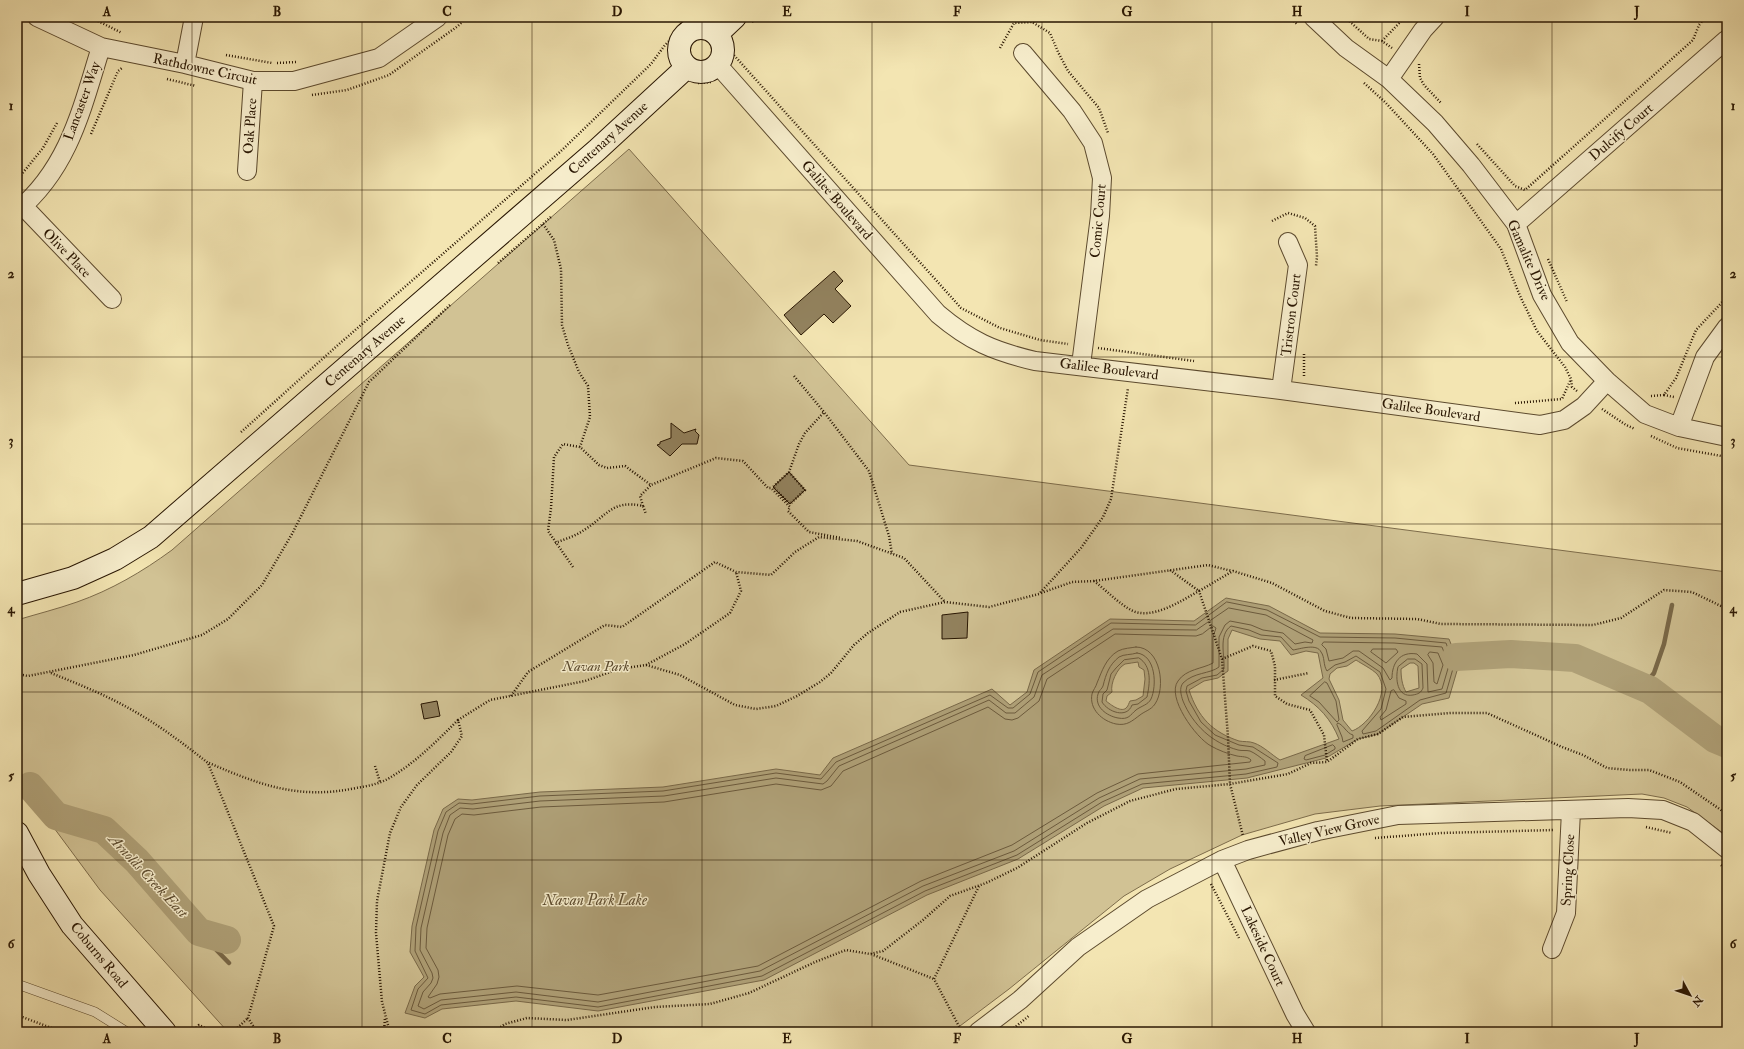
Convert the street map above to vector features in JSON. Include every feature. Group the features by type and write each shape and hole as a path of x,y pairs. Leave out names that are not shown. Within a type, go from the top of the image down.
{"street":[{"name":"Rathdowne Circuit","path":"37,17 101,47 185,64 253,81 294,81 379,58 438,17"},
{"path":"185,64 194,17"},
{"path":"716,34 735,17"},
{"path":"1389,79 1412,58 1435,17"},
{"name":"Gamalite Drive","path":"1307,22 1389,79 1435,123 1471,165 1516,224 1542,295 1570,343 1607,381 1646,414 1679,427 1727,437"},
{"path":"704,28 716,34 723,45 725,58 712,69 699,72 686,66 679,55 680,40 684,35 690,30 704,28"},
{"name":"Dulcify Court","path":"1516,224 1726,40"},
{"name":"Lancaster Way","path":"20,208 51,175 76,128 101,47"},
{"name":"Comic Court","path":"1023,53 1072,111 1093,143 1102,178 1100,216 1081,365"},
{"name":"Galilee Boulevard","path":"725,58 938,314 957,331 978,343 1005,354 1035,361 1283,382 1540,425 1564,420 1584,406 1594,408 1607,381"},
{"name":"Centenary Avenue","path":"17,594 73,578 115,559 151,537 597,150 686,66"},
{"name":"Oak Place","path":"247,171 253,81"},
{"name":"Olive Place","path":"20,208 112,299"},
{"name":"Tristron Court","path":"1283,382 1298,265 1288,242"},
{"path":"1679,427 1705,357 1727,327"},
{"name":"Valley View Grove","path":"983,1031 1020,1000 1078,947 1147,899 1222,860 1248,850 1318,831 1398,816 1571,820 1628,808 1663,810 1693,822 1721,854"},
{"name":"Spring Close","path":"1552,949 1566,913 1571,820"},
{"name":"Coburns Road","path":"17,833 39,874 72,924 165,1032"},
{"name":"Coburns Road","path":"17,850 39,874"},
{"name":"Lakeside Court","path":"1222,860 1295,1014 1306,1032"}],"lane":[{"path":"17,984 95,1012 127,1032"}],"path":[{"path":"90,17 126,35"},
{"path":"304,96 347,90 389,75 458,26 467,17"},
{"path":"239,434 344,340 560,152 651,64 665,45 694,17"},
{"path":"1290,17 1307,22"},
{"path":"1345,17 1369,39 1382,41 1412,58 1420,70 1420,78 1424,85 1445,108"},
{"path":"1382,41 1405,17"},
{"path":"1475,141 1515,186 1525,190 1693,40 1699,25 1705,18 1727,18"},
{"path":"218,54 272,63 303,61"},
{"path":"725,58 961,308 1000,328 1040,340 1198,362"},
{"path":"1412,58 1420,70"},
{"path":"90,136 118,71 123,68"},
{"path":"164,78 199,86"},
{"path":"1363,83 1385,102 1433,154 1501,249 1520,296 1537,331 1565,367 1571,379 1572,387 1594,408 1605,411 1626,425 1638,430"},
{"path":"17,180 43,148 57,122"},
{"path":"498,263 543,225 554,240 561,269 562,325 579,372 588,386 590,417 580,447"},
{"path":"1546,253 1570,309"},
{"path":"1647,396 1664,395 1676,378 1696,330 1727,297"},
{"path":"17,674 28,676 134,655 202,636 228,620 262,585 292,534 369,382 452,303"},
{"path":"794,376 824,412 868,471 889,536 893,554"},
{"path":"1283,382 1304,376"},
{"path":"1512,404 1562,399 1571,379"},
{"path":"1039,594 1081,548 1103,517 1111,499 1128,386 1121,386"},
{"path":"1594,408 1605,411"},
{"path":"789,472 805,490 790,504 773,487 789,472 804,433 824,412"},
{"path":"1645,433 1677,448 1727,457"},
{"path":"573,567 548,531 554,457 563,444 580,447 599,465 607,468 625,466 651,485"},
{"path":"646,514 640,496 651,485 716,458 743,461 768,488 771,488 777,492"},
{"path":"785,500 790,507 788,511 809,532 857,541 904,558 945,602"},
{"path":"555,543 584,531 609,511 629,503 643,506"},
{"path":"511,696 528,672 604,624 622,627 715,562 736,572 771,575 795,552 819,537 857,541"},
{"path":"646,665 680,675 735,705 756,709 776,706 797,696 820,682 831,673 854,645 884,622 900,612 945,602 989,607 1039,594 1072,582 1094,581 1208,565 1272,583 1326,611 1351,618 1417,619 1441,624 1593,625 1621,618 1664,590 1692,592 1727,609"},
{"path":"1170,570 1199,591 1222,659 1230,784 1248,850"},
{"path":"1094,581 1131,611 1152,614 1172,607 1233,571"},
{"path":"50,672 92,689 133,710 208,763 252,782 284,790 319,794 351,789 380,782 389,778 412,764 458,720 490,700 586,681 619,669 646,665 685,644 730,613 741,591 736,572"},
{"path":"1222,659 1253,646 1271,651 1275,666 1275,696 1287,704 1310,710 1324,735 1327,762"},
{"path":"1274,680 1309,672"},
{"path":"870,954 883,951 923,920 950,896 1016,868 1087,823 1130,801 1176,789 1230,784 1288,774 1311,763 1327,762 1358,740 1378,734 1403,717 1451,713 1487,713 1583,755 1607,768 1649,770 1680,782 1727,814"},
{"path":"393,1032 389,1029 382,1002 376,933 377,901 390,833 401,807 417,785 451,752 462,736 458,720"},
{"path":"208,763 274,926 248,1018 233,1032"},
{"path":"375,766 380,782"},
{"path":"1368,839 1441,832 1544,830 1571,820"},
{"path":"1644,827 1674,834"},
{"path":"1721,854 1727,870"},
{"path":"1204,886 1230,876"},
{"path":"934,979 979,885"},
{"path":"493,1032 505,1024 527,1018 567,1020 655,1007 710,1004 749,993 815,962 846,950 870,954 934,979 962,1032"},
{"path":"1009,1032 1013,1031 1035,1010"},
{"path":"17,1014 62,1032"},
{"path":"384,1032 386,1015"},
{"path":"248,1018 257,1032"},
{"path":"192,1032 199,1025 213,1032"}],"green space":[{"name":"Navan Park","path":"629,149 909,465 1727,572 1727,836 1687,807 1664,798 1642,794 1380,806 1315,814 1242,835 1170,869 1124,896 1009,989 952,1032 228,1032 100,890 17,778 17,620 70,605 102,592 138,573 172,550"}],"water":[{"name":"Navan Park Lake","path":"1226,598 1269,606 1320,633 1395,634 1449,639 1459,664 1449,698 1422,704 1378,734 1358,739 1326,758 1247,778 1143,788 1104,806 1018,859 927,895 764,980 598,1011 516,1001 442,1009 425,1018 405,1013 415,986 424,977 410,952 412,926 434,830 443,809 458,799 472,800 540,792 663,787 776,769 820,775 833,758 992,689 1010,705 1027,692 1034,670 1110,619 1194,621","holes":["1232,630 1260,639 1280,641 1291,655 1306,651 1318,653 1323,678 1301,695 1319,708 1332,725 1339,739 1280,760 1257,744 1239,741 1229,737 1221,733 1207,722 1197,708 1189,690 1204,681 1218,678 1228,671 1228,639","1356,660 1372,670 1377,674 1381,681 1382,690 1380,698 1371,715 1359,728 1352,731 1343,720 1339,700 1329,679 1330,674 1337,668 1347,666","1138,662 1139,667 1144,670 1145,679 1143,696 1136,700 1130,701 1125,709 1119,709 1106,701 1107,696 1112,692 1112,685 1115,676 1119,669 1125,664","1410,663 1414,663 1418,666 1419,688 1406,692 1402,681 1401,669"]}],"building":[{"path":"834,271 843,281 835,289 851,306 833,323 824,314 801,335 784,315"},
{"path":"671,423 684,433 696,429 695,431 699,435 697,444 682,444 670,456 657,445 660,444 660,442 671,438"},
{"path":"789,472 805,490 790,504 773,487"},
{"path":"968,612 967,638 942,639 942,615"},
{"path":"437,701 440,716 424,719 421,704"}],"waterway":[{"path":"1643,687 1654,673 1664,644 1672,605"},
{"path":"1456,657 1511,654 1575,658 1650,690 1715,739 1727,744"},
{"name":"Arnolds Creek East","path":"30,786 56,816 104,830 137,861 199,932 227,940"},
{"path":"199,932 229,963"}]}
